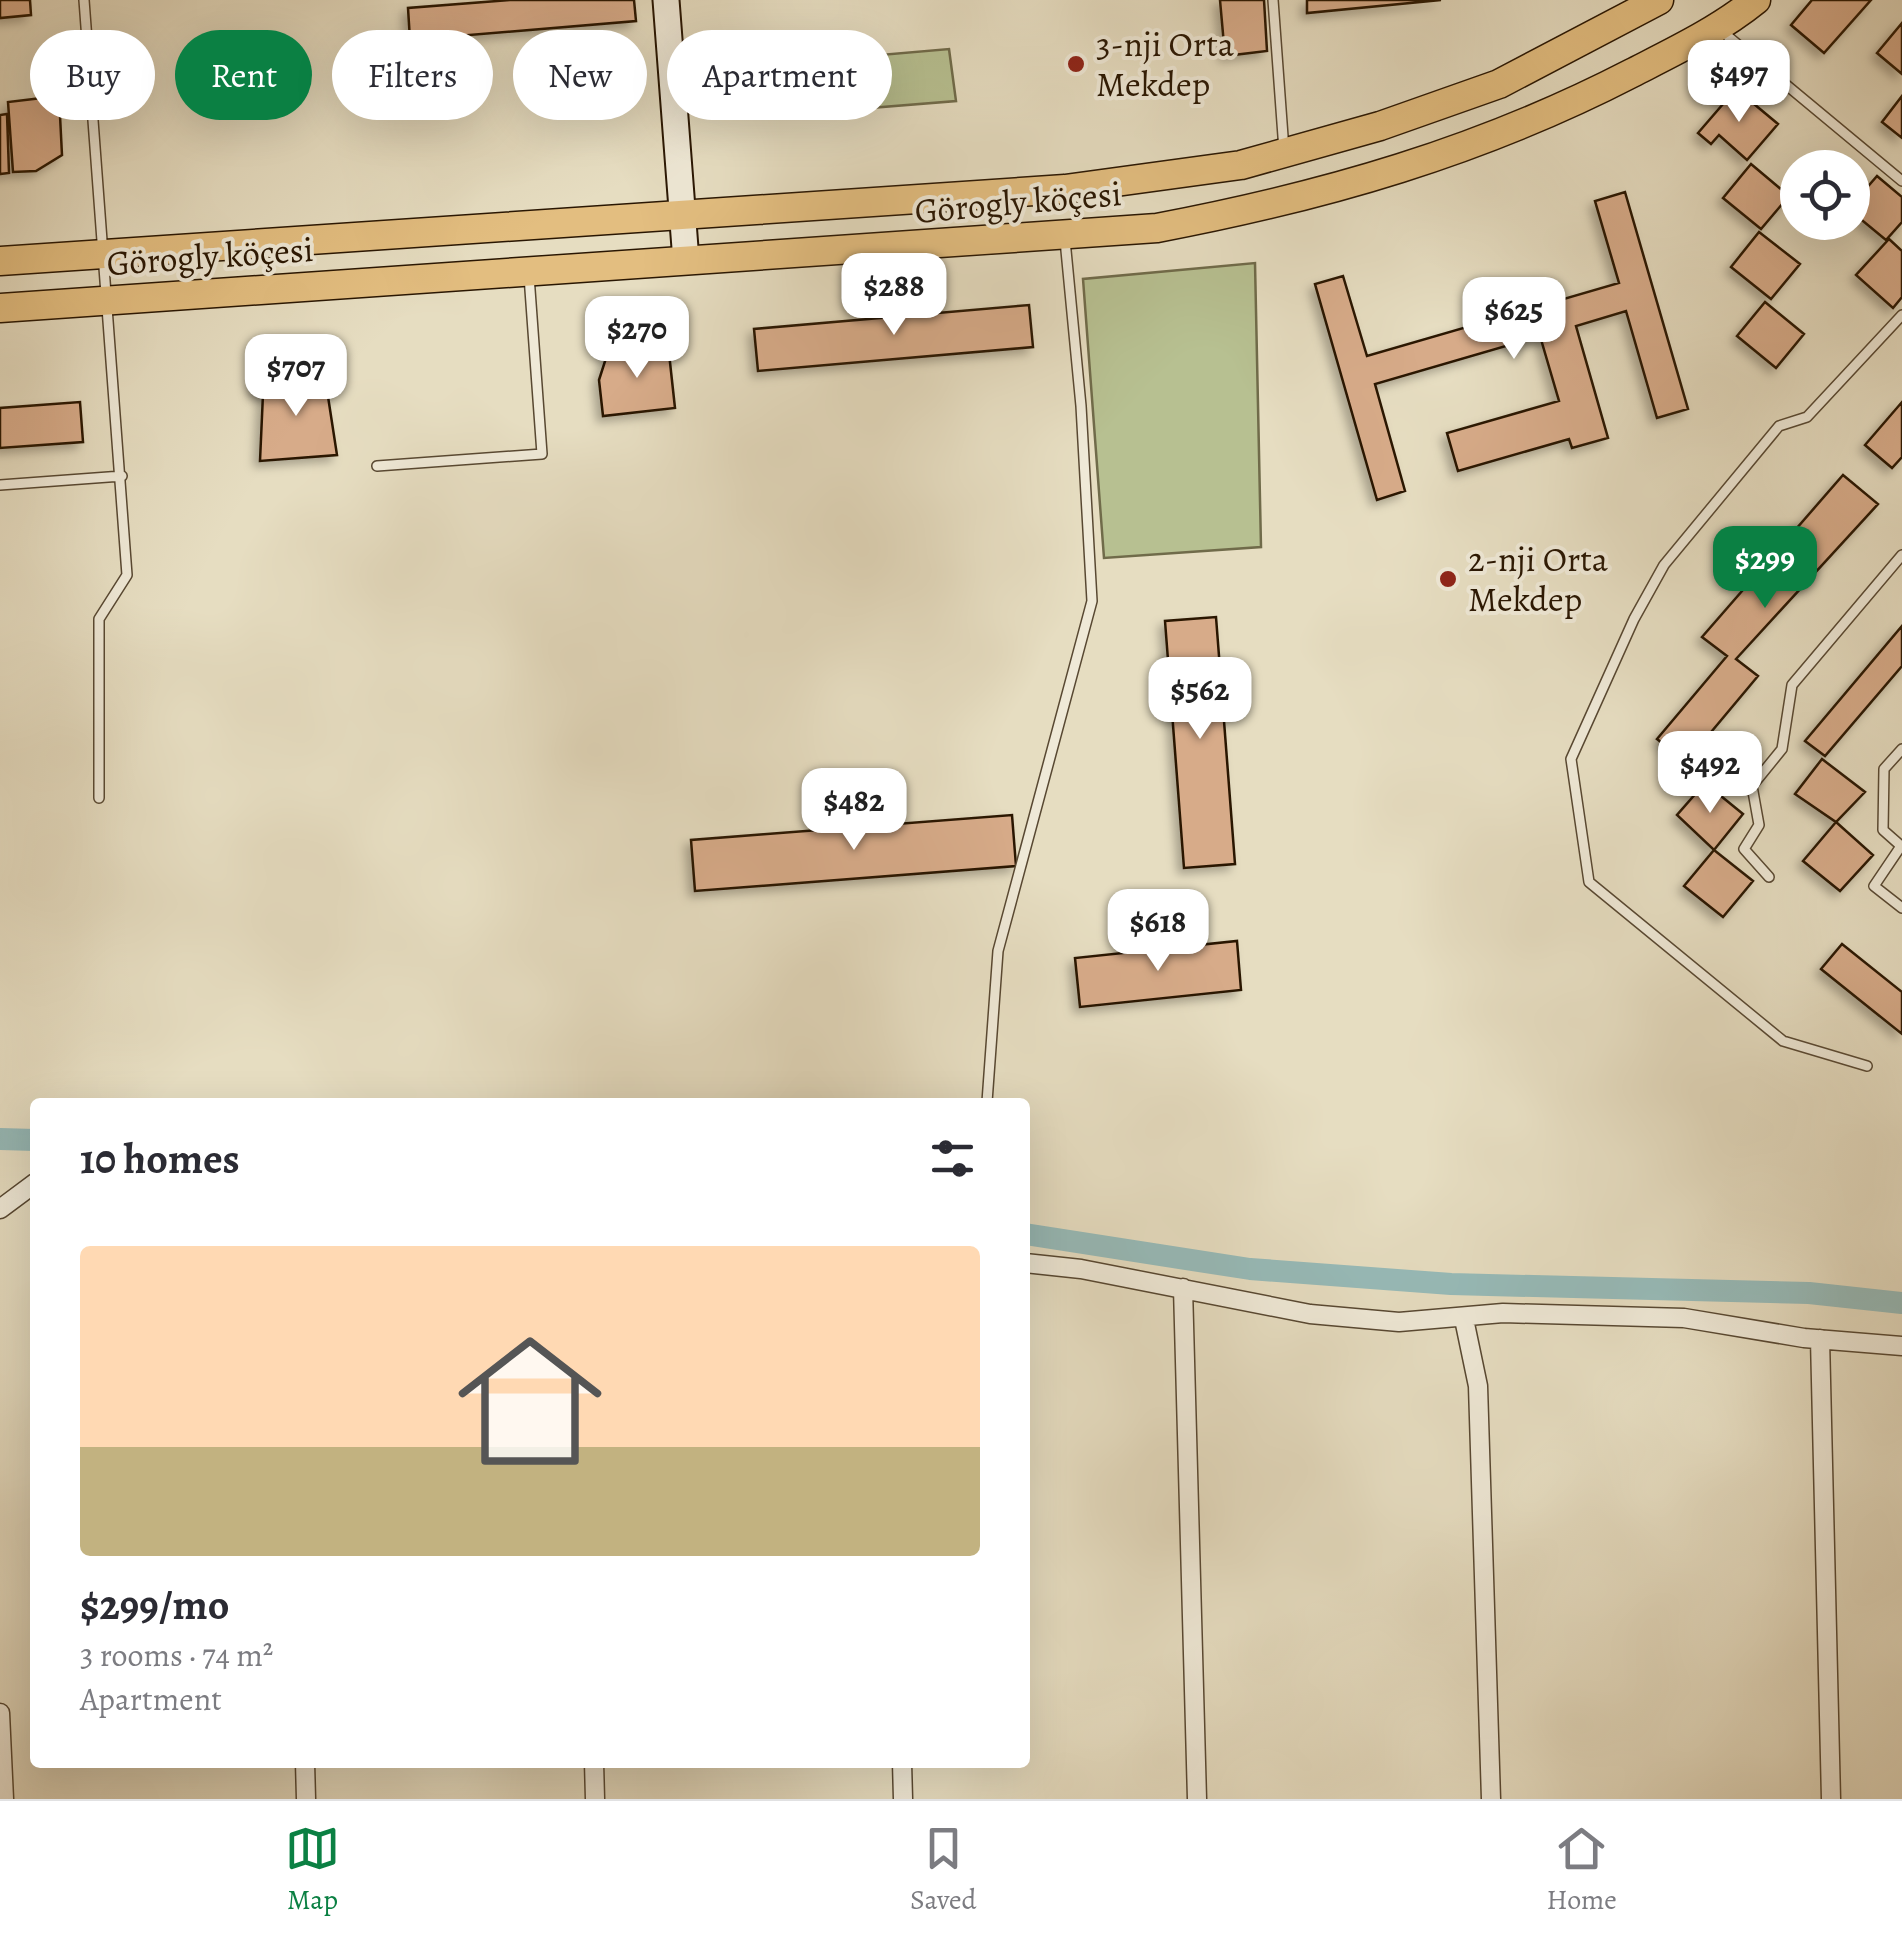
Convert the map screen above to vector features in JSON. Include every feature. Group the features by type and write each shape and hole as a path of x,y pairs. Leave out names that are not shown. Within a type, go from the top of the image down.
{"main road":[{"name":"Görogly köçesi","path":"0,261 682,218 1065,189 1241,165 1380,126 1499,84 1660,0"},
{"name":"Görogly köçesi","path":"0,308 1065,238 1156,228 1281,204 1448,156 1601,89 1717,27 1756,0"}],"street":[{"path":"666,0 686,261"},
{"path":"0,1209 30,1188"},
{"path":"1030,1264 1183,1288 1310,1314 1399,1322 1503,1313 1684,1318 1820,1339 1902,1346"},
{"path":"1183,1288 1197,1799"},
{"path":"1464,1318 1478,1386 1491,1799"},
{"path":"1820,1339 1831,1799"},
{"path":"0,1713 4,1799"},
{"path":"305,1768 306,1799"},
{"path":"594,1768 594,1799"},
{"path":"902,1768 903,1799"}],"lane":[{"path":"84,0 127,575 98,619 99,798"},
{"path":"1274,0 1284,153"},
{"path":"1717,27 1902,180"},
{"path":"986,1098 998,951 1092,601 1082,406 1065,238"},
{"path":"377,466 542,454 529,273"},
{"path":"1866,1066 1783,1041 1589,882 1571,758 1634,619 1664,565 1779,426 1807,417 1902,314"},
{"path":"0,486 122,476"},
{"path":"1769,877 1744,849 1760,825 1752,786 1782,749 1792,685 1902,555"},
{"path":"1902,748 1884,769 1882,830 1901,846 1874,886 1902,908"}],"green space":[{"path":"949,49 956,101 892,106 892,54"},
{"path":"1255,263 1261,547 1104,558 1083,279"}],"building":[{"path":"0,0 30,0 31,15 0,18"},
{"path":"510,0 634,0 636,21 493,33 493,30 409,30 408,8"},
{"path":"1220,0 1264,0 1267,51 1225,56"},
{"path":"1307,0 1441,0 1307,13"},
{"path":"1812,0 1871,0 1824,53 1791,25"},
{"path":"1902,23 1902,74 1877,53"},
{"path":"1736,89 1778,124 1747,160 1719,135 1711,144 1698,133"},
{"path":"1902,96 1902,138 1882,122"},
{"path":"30,99 30,120 60,120 62,155 36,171 13,172 8,102"},
{"path":"7,114 9,173 0,174 0,115"},
{"path":"1751,164 1780,188 1780,207 1761,229 1723,198"},
{"path":"1877,176 1902,197 1902,222 1886,240 1870,227 1870,184"},
{"path":"1625,192 1688,409 1657,418 1626,311 1576,326 1608,438 1572,448 1569,439 1458,471 1447,433 1559,401 1540,336 1375,384 1405,491 1377,500 1315,284 1343,276 1367,356 1619,283 1595,201"},
{"path":"1759,232 1800,264 1771,299 1731,267"},
{"path":"1889,239 1902,251 1902,297 1893,308 1856,275"},
{"path":"1765,302 1804,334 1776,368 1737,336"},
{"path":"1029,305 1033,347 758,371 754,329"},
{"path":"668,344 675,408 603,416 599,380 606,358 624,348"},
{"path":"293,376 310,382 332,376 333,389 327,390 337,455 260,461 263,394 255,393 255,380 278,384"},
{"path":"80,402 83,442 0,448 0,408"},
{"path":"1902,402 1902,457 1892,468 1865,445"},
{"path":"1843,475 1878,504 1736,659 1758,676 1686,762 1657,739 1727,656 1702,637"},
{"path":"1216,617 1235,864 1184,868 1165,621"},
{"path":"1902,626 1902,666 1825,756 1805,741"},
{"path":"1822,759 1865,792 1836,822 1795,794"},
{"path":"1705,783 1743,814 1714,850 1677,815"},
{"path":"1012,815 1016,866 695,891 691,840"},
{"path":"1836,822 1873,855 1840,891 1803,861"},
{"path":"1714,850 1753,881 1723,917 1684,886"},
{"path":"1237,941 1241,990 1080,1007 1075,958"},
{"path":"1842,944 1902,992 1902,1034 1821,969"}],"waterway":[{"path":"0,1139 30,1140"},
{"path":"1030,1235 1250,1269 1451,1284 1809,1293 1902,1303"}],"place":[{"name":"3-nji Orta Mekdep","path":"1076,64"},
{"name":"2-nji Orta Mekdep","path":"1448,579"}]}
